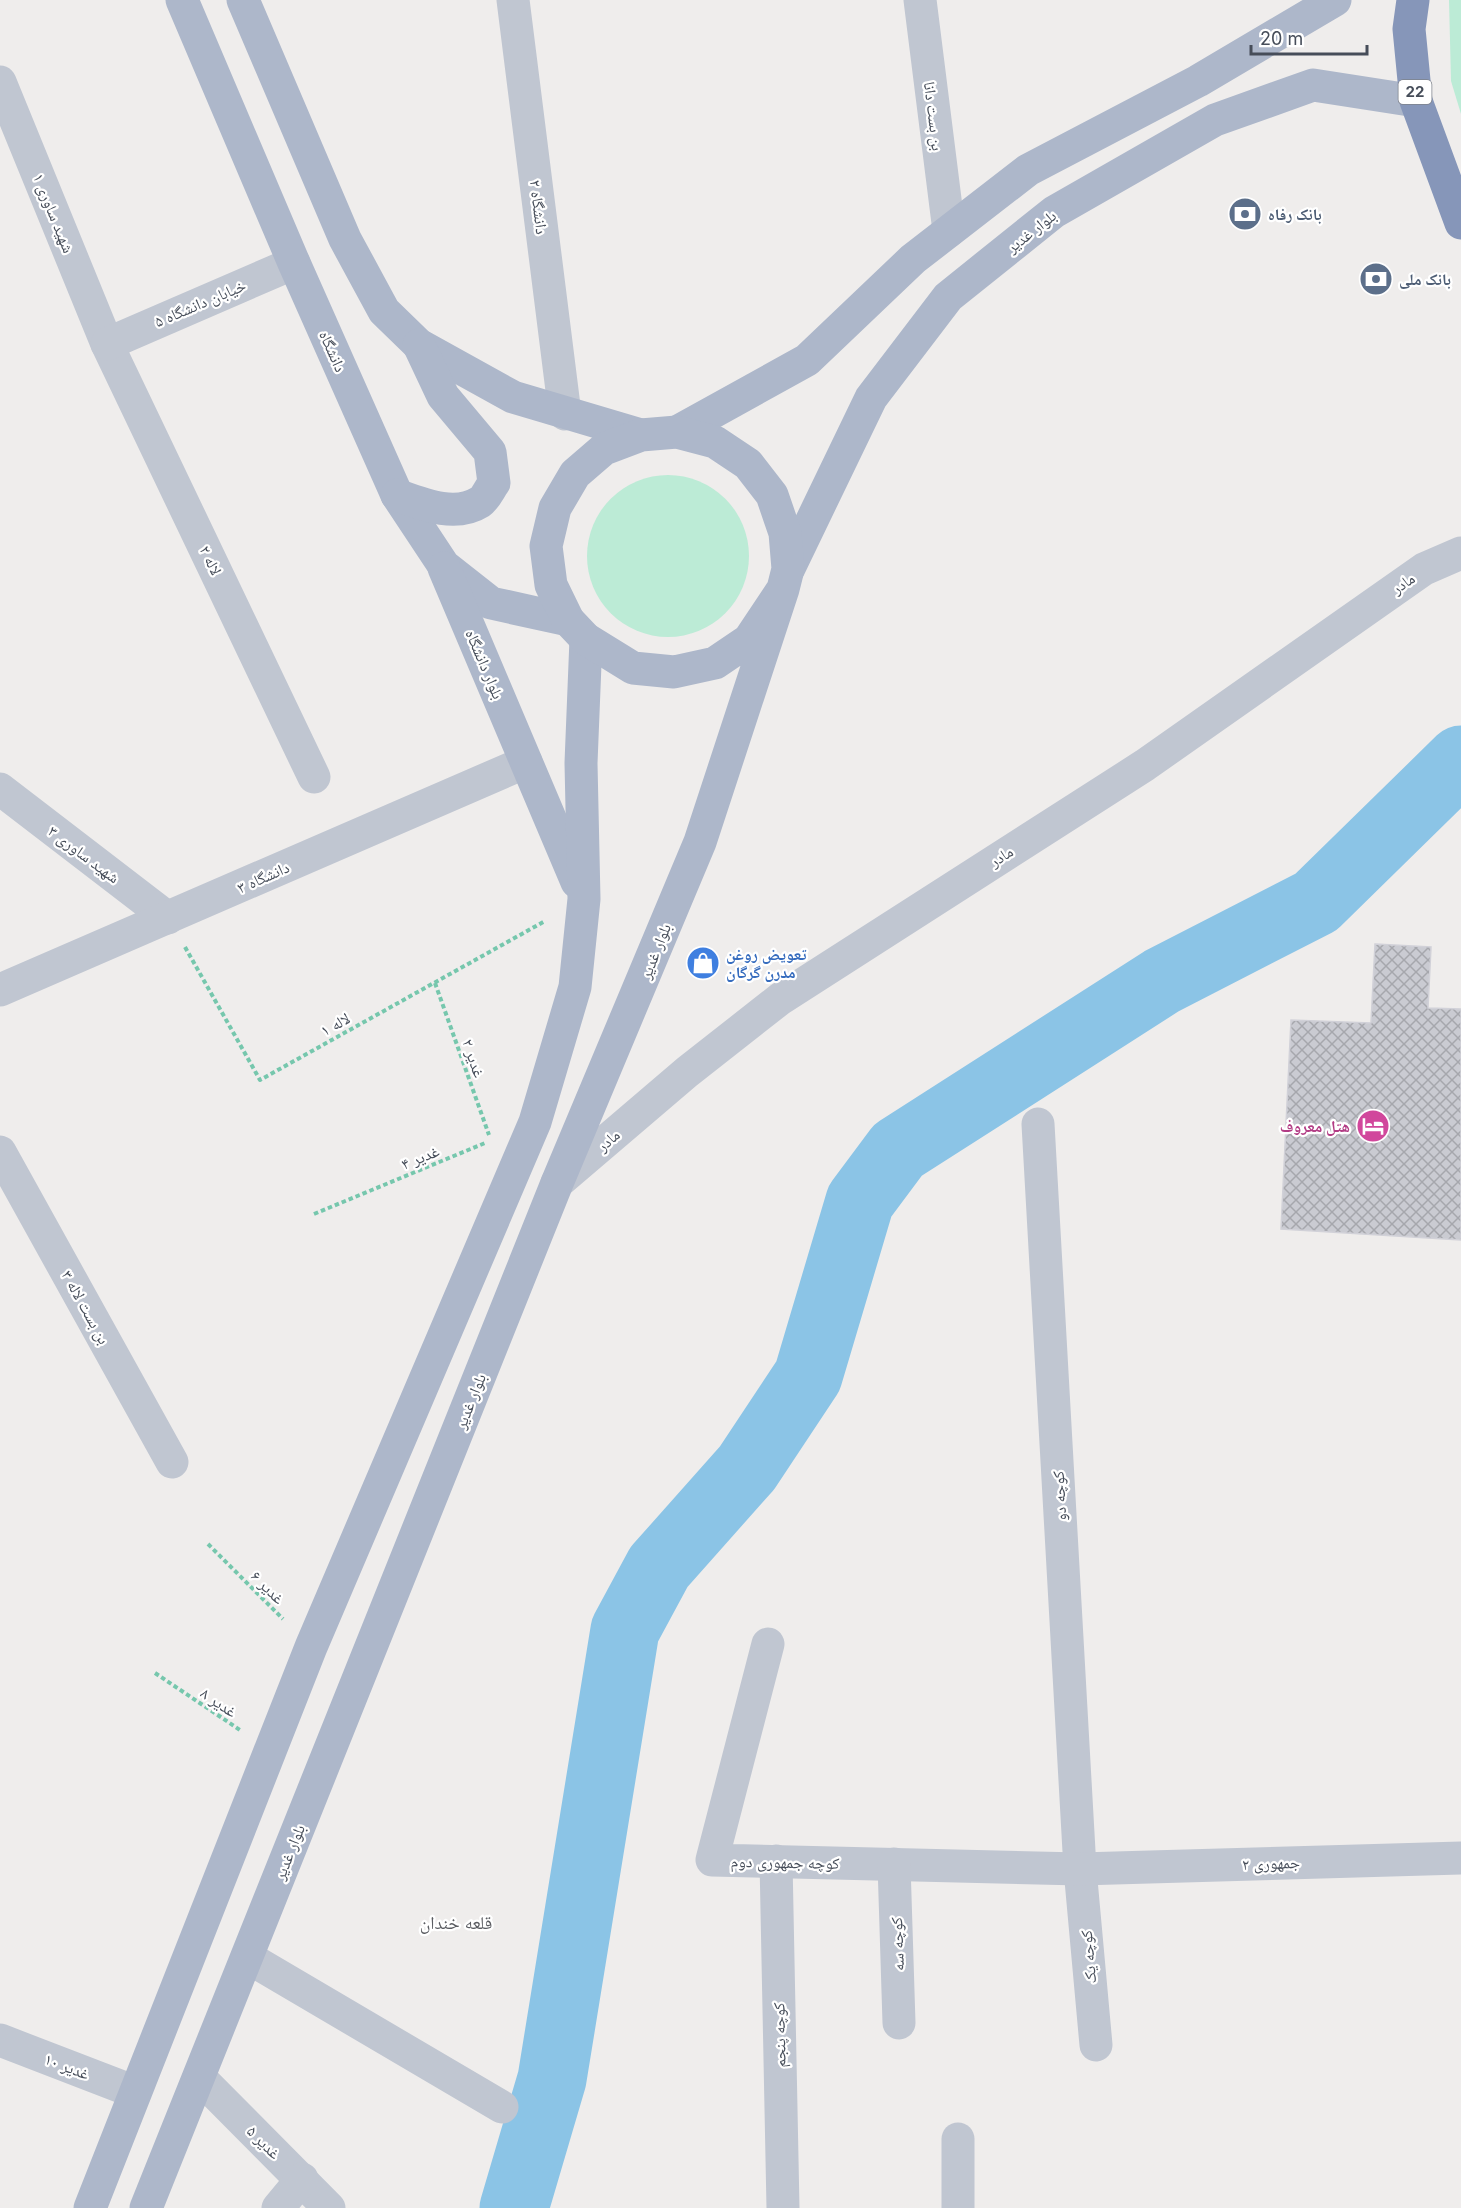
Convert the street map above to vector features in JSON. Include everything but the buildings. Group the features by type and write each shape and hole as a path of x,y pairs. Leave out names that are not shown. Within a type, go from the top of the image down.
{"highway":[{"name":"22","path":"1413,0 1409,29 1416,100 1461,223"}],"main road":[{"name":"دانشگاه","path":"182,0 294,263 397,495 444,566 491,603 577,630"},
{"path":"243,0 345,239 384,311 419,345 513,398 641,435"},
{"path":"677,432 807,360 913,259 1028,170 1198,81 1335,0"},
{"name":"بلوار غدیر","path":"146,2208 557,1183 700,842 786,579 871,398 948,297 1054,212 1215,120 1313,85 1416,100"},
{"path":"397,495 432,507 458,509 482,502 494,483 490,452 443,396 419,345"},
{"path":"677,432 715,442 748,464 772,495 785,533 786,579 749,640 715,663 674,672 633,668 577,630 551,585 546,546 555,508 575,474 604,449 641,435 677,432"},
{"name":"بلوار دانشگاه","path":"444,566 526,762"},
{"path":"90,2208 311,1647 535,1122 575,987 584,899 577,630"},
{"path":"526,762 584,899"}],"street":[{"name":"دانشگاه ۲","path":"513,0 565,414"},
{"name":"بن بست دانا","path":"920,0 949,231"},
{"name":"۱ شهید ساوری","path":"0,82 107,344"},
{"name":"خیابان دانشگاه ۵","path":"107,344 294,263"},
{"name":"۲ لاله","path":"107,344 314,777"},
{"name":"مادر","path":"557,1183 687,1072 780,999 1145,765 1424,569 1461,553"},
{"name":"۳ دانشگاه","path":"0,990 526,762"},
{"name":"۳ شهید ساوری","path":"0,789 168,918"},
{"name":"کوچه دو","path":"1038,1124 1080,1869"},
{"name":"بن بست لاله ۳","path":"0,1152 172,1462"},
{"name":"کوچه جمهوری دوم","path":"768,1644 712,1860 1080,1869"},
{"name":"۲ جمهوری","path":"1080,1869 1461,1858"},
{"name":"کوچه پنجم","path":"776,1861 783,2208"},
{"name":"کوچه سه","path":"894,1864 899,2024"},
{"name":"کوچه یک","path":"1080,1869 1096,2045"},
{"path":"247,1957 502,2107"},
{"name":"غدیر ۱۰","path":"0,2040 135,2092"},
{"name":"غدیر ۵","path":"199,2077 329,2208"},
{"path":"958,2139 958,2208"},
{"path":"279,2208 302,2179"}],"path":[{"name":"۱ لاله","path":"168,918 260,1080 584,899"},
{"name":"۲ غدیر","path":"435,983 491,1141"},
{"name":"۴ غدیر","path":"314,1214 491,1141"},
{"name":"۶ غدیر","path":"208,1544 311,1647"},
{"name":"۸ غدیر","path":"155,1673 270,1750"}],"green space":[{"path":"1449,0 1461,0 1461,114 1451,81"},
{"path":"668,475 699,481 725,499 743,525 749,556 743,587 725,613 699,631 668,637 637,631 611,613 593,587 587,556 593,525 611,499 637,481"}],"waterway":[{"path":"514,2208 552,2079 625,1630 659,1567 747,1468 808,1376 860,1201 898,1150 1162,981 1316,902 1461,760"}],"place":[{"name":"بانک رفاه","path":"1245,214"},
{"name":"بانک ملی","path":"1376,279"},
{"name":"تعویض روغن مدرن گرگان","path":"703,963"},
{"name":"هتل معروف","path":"1373,1126"}],"district":[{"name":"قلعه خندان","path":"456,1923"}]}
